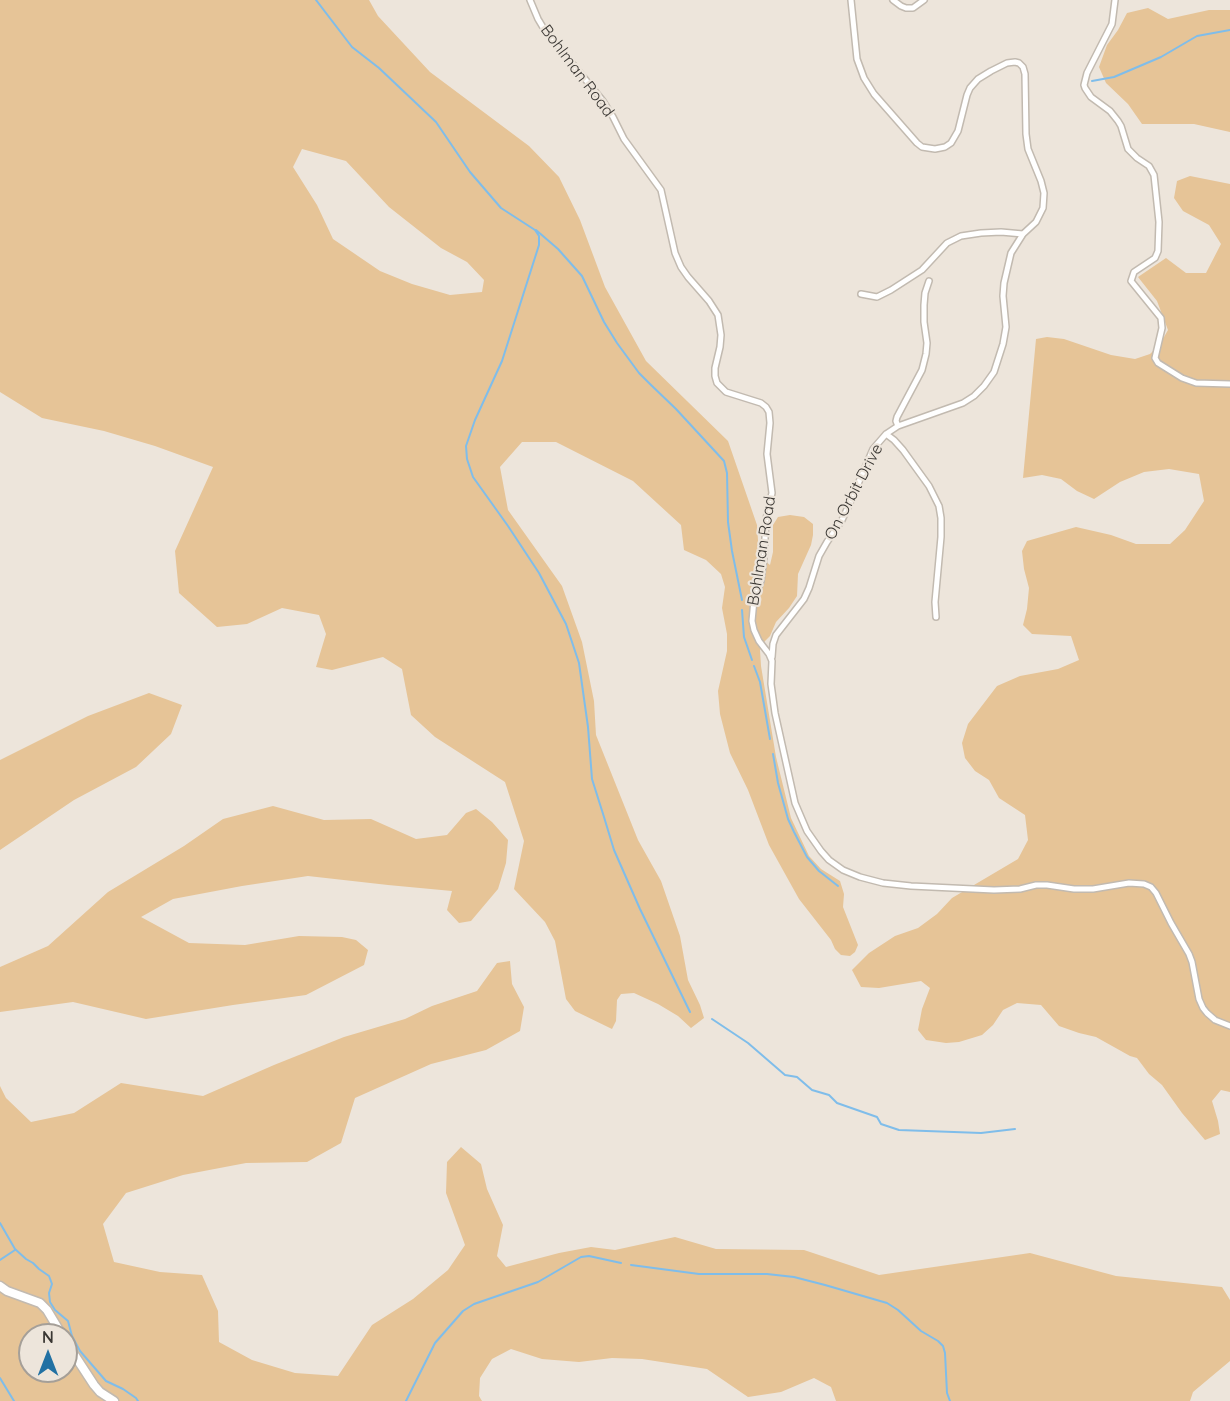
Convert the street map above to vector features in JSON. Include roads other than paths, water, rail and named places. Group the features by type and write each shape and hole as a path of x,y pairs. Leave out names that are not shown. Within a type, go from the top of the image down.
{"street":[{"name":"Bohlman Road","path":"530,0 537,19 603,101 624,139 661,190 675,253 681,267 718,315 721,335 715,368 717,383 726,392 761,403 769,412 767,454 772,493 766,519 762,570 754,600 752,621 759,641 770,654 772,661"},
{"name":"On Orbit Drive","path":"772,661 776,635 804,599 819,556 849,505 873,450 886,434 898,426 963,403 984,386 994,372 1006,327 1003,296 1011,253 1023,234 1036,222 1043,208 1044,194 1041,181 1028,149 1026,135 1023,67 1019,63 1007,63 978,79 967,95 958,131 951,143 935,149 922,147 874,94 864,78 857,59 851,0"},
{"path":"893,0 906,8 913,8 924,0"},
{"path":"1115,0 1112,24 1087,73 1084,85 1091,97 1110,111 1118,121 1128,149 1149,166 1154,175 1159,222 1158,251 1155,258 1134,272 1131,281 1161,318 1162,328 1155,358 1158,363 1182,378 1196,382 1230,384"},
{"path":"861,294 877,297 891,290 922,270 947,243 961,236 1001,232 1023,234"},
{"path":"898,426 897,417 922,370 926,354 924,305 929,281"},
{"path":"886,434 903,450 929,486 939,506 941,537 935,602 936,617"},
{"path":"772,661 771,684 775,713 795,803 807,831 829,860 843,870 860,877 883,883 911,886 994,890 1047,885 1093,890 1129,883 1144,884 1156,892 1189,954 1203,1008 1215,1020 1230,1026"},
{"path":"0,1287 40,1303 55,1323"},
{"path":"78,1360 100,1392 114,1401"}],"waterway":[{"path":"316,0 352,47 379,68 436,122 470,172 501,208 535,230 539,236 539,245 502,361 475,420 466,446 467,459 473,477 539,573 566,624 579,663 588,727 592,779 614,850 690,1012"},
{"path":"1092,81 1114,77 1161,57 1197,36 1230,30"},
{"path":"536,230 558,249 582,276 604,322 639,373 724,461 727,473 728,522 742,600"},
{"path":"742,610 744,637 752,660"},
{"path":"754,666 760,682 770,739"},
{"path":"773,754 778,783 794,832 807,857 819,871 838,886"},
{"path":"712,1019 748,1043 785,1075 797,1077 812,1090 829,1095 837,1103 877,1117 881,1124 899,1130 981,1133 1015,1129"},
{"path":"0,1223 15,1249 49,1276 52,1284 49,1293 50,1302 55,1310 68,1321 72,1336 80,1351 106,1381 123,1389 138,1401"},
{"path":"0,1260 15,1250"},
{"path":"406,1401 435,1343 463,1311 474,1304 538,1282 581,1257 589,1256 621,1263"},
{"path":"631,1265 699,1274 767,1274 794,1277 887,1303 943,1346 947,1393 950,1401"},
{"path":"0,1378 14,1401"}]}
